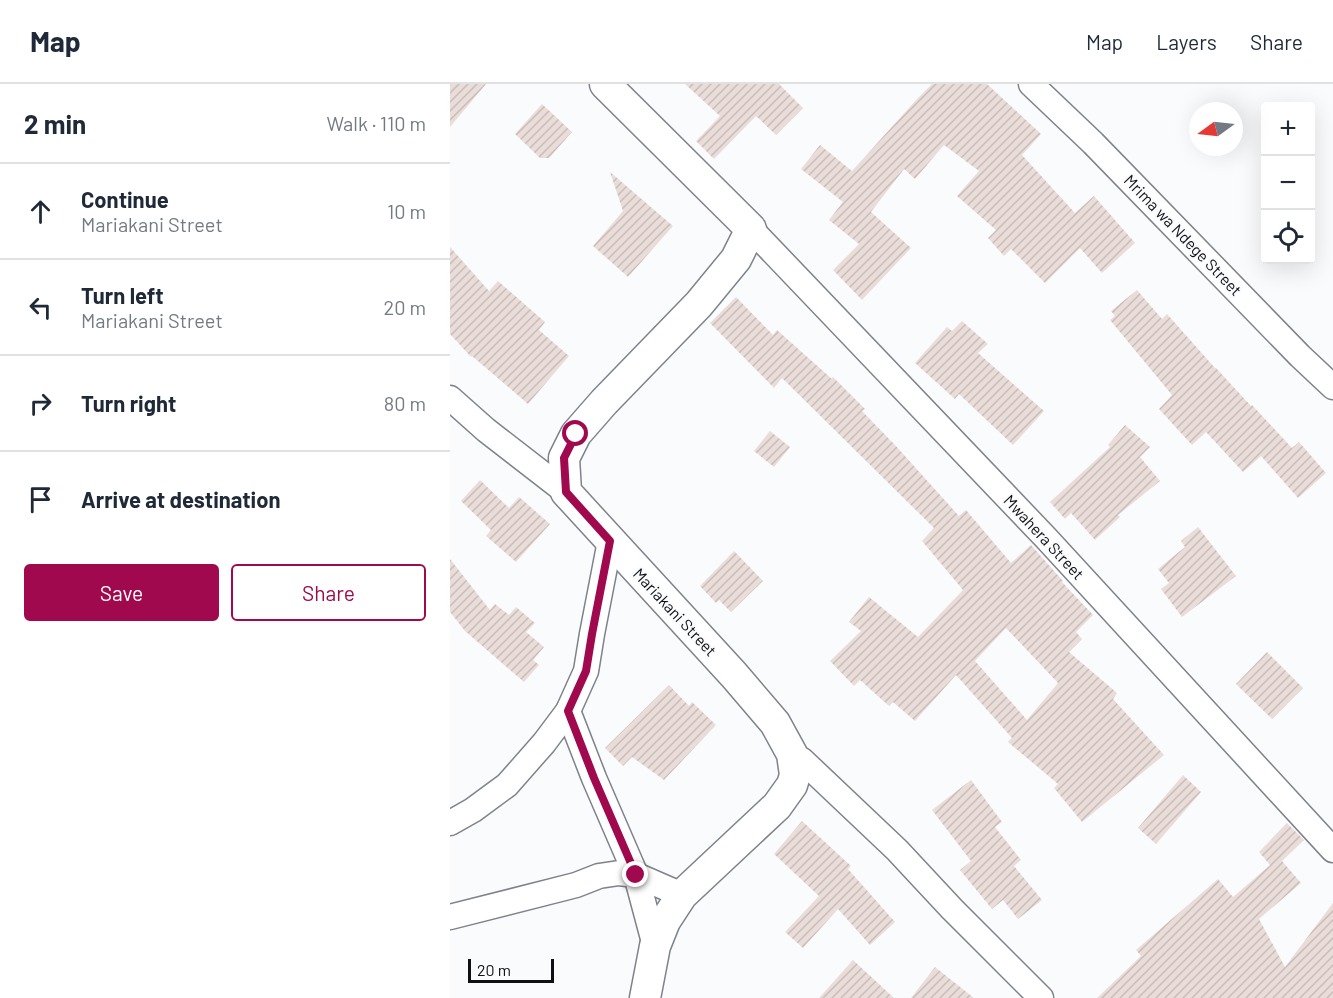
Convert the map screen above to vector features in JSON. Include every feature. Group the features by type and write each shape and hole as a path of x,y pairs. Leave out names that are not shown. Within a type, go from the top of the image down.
{"street":[{"path":"566,492 564,458 576,434 699,304 736,259 751,229 605,84"},
{"name":"Mrima wa Ndege Street","path":"1031,84 1094,143 1292,348 1333,387"},
{"name":"Mwahera Street","path":"751,229 1038,529 1333,850"},
{"path":"450,398 486,430 566,492"},
{"name":"Mariakani Street","path":"566,492 734,675 775,723 792,754 795,775 792,785 777,806 682,895 665,921 655,946 645,998"},
{"path":"450,823 473,810 507,785 544,743 568,711 586,671 610,541"},
{"path":"568,711 636,875 655,946"},
{"path":"792,754 802,760 897,850 1041,998"},
{"path":"450,916 576,885 599,876 618,873 636,875 682,895"}],"building":[{"path":"450,84 486,84 450,127"},
{"path":"685,84 779,84 803,108 776,135 756,116 714,159 696,141 720,116"},
{"path":"932,84 987,84 1041,134 1022,155 1075,213 1094,196 1135,243 1102,273 1080,248 1045,283 1011,249 1004,256 988,238 996,230 957,196 979,171 944,145 915,179 904,169 871,212 911,248 862,300 833,270 859,244 829,220 843,202 801,169 820,145 852,171"},
{"path":"542,104 572,132 549,158 540,158 515,134"},
{"path":"610,172 673,226 628,277 593,246 623,211"},
{"path":"450,247 489,291 498,281 545,322 539,330 569,356 528,404 471,357 450,334"},
{"path":"1137,290 1162,319 1167,314 1292,448 1299,442 1326,473 1298,498 1261,456 1243,472 1206,432 1192,445 1159,409 1172,395 1110,320 1115,316 1111,311"},
{"path":"736,297 773,335 777,330 832,379 833,377 865,409 862,411 959,516 966,510 1011,563 1031,545 1093,615 1076,632 1082,639 1069,652 1117,693 1113,699 1164,755 1082,822 1054,788 1058,784 1008,742 1012,738 956,675 915,721 893,702 889,706 860,680 854,686 830,661 861,631 849,622 869,597 918,637 963,590 922,541 934,528 782,378 774,388 710,323","holes":["1006,628 1058,683 1027,720 975,661"]},
{"path":"962,321 988,344 978,353 1044,411 1013,445 959,394 955,399 915,363 947,327 952,331"},
{"path":"1125,425 1150,447 1140,457 1160,481 1118,515 1120,517 1095,540 1071,513 1065,519 1050,502 1110,447 1108,445"},
{"path":"770,431 790,447 774,467 754,451"},
{"path":"480,480 509,508 519,497 550,524 516,562 486,536 491,530 461,501"},
{"path":"1198,527 1236,576 1182,617 1161,589 1169,583 1158,569 1185,547 1181,541"},
{"path":"734,551 763,581 731,612 719,600 716,603 700,586"},
{"path":"450,559 490,610 495,604 509,615 516,607 535,623 526,632 544,647 533,660 539,665 524,682 465,631 450,612"},
{"path":"1267,652 1303,688 1272,719 1236,684"},
{"path":"669,685 689,706 692,702 716,725 664,780 632,757 623,766 605,748"},
{"path":"1183,775 1201,792 1156,844 1138,828"},
{"path":"971,780 1002,822 995,827 1021,860 1014,866 1042,900 1018,919 1003,900 992,909 960,870 971,861 932,810"},
{"path":"802,821 851,866 848,869 895,922 870,945 838,909 803,948 785,932 819,896 774,854"},
{"path":"1287,823 1304,840 1282,861 1301,883 1259,919 1285,967 1333,903 1333,998 1097,998 1141,956 1136,950 1218,879 1233,897 1270,865 1259,852"},
{"path":"853,960 894,998 819,998"},
{"path":"935,967 974,998 911,998"}],"route":[{"path":"576,434 564,458 566,492 610,541 586,671 568,711 636,875"}]}
